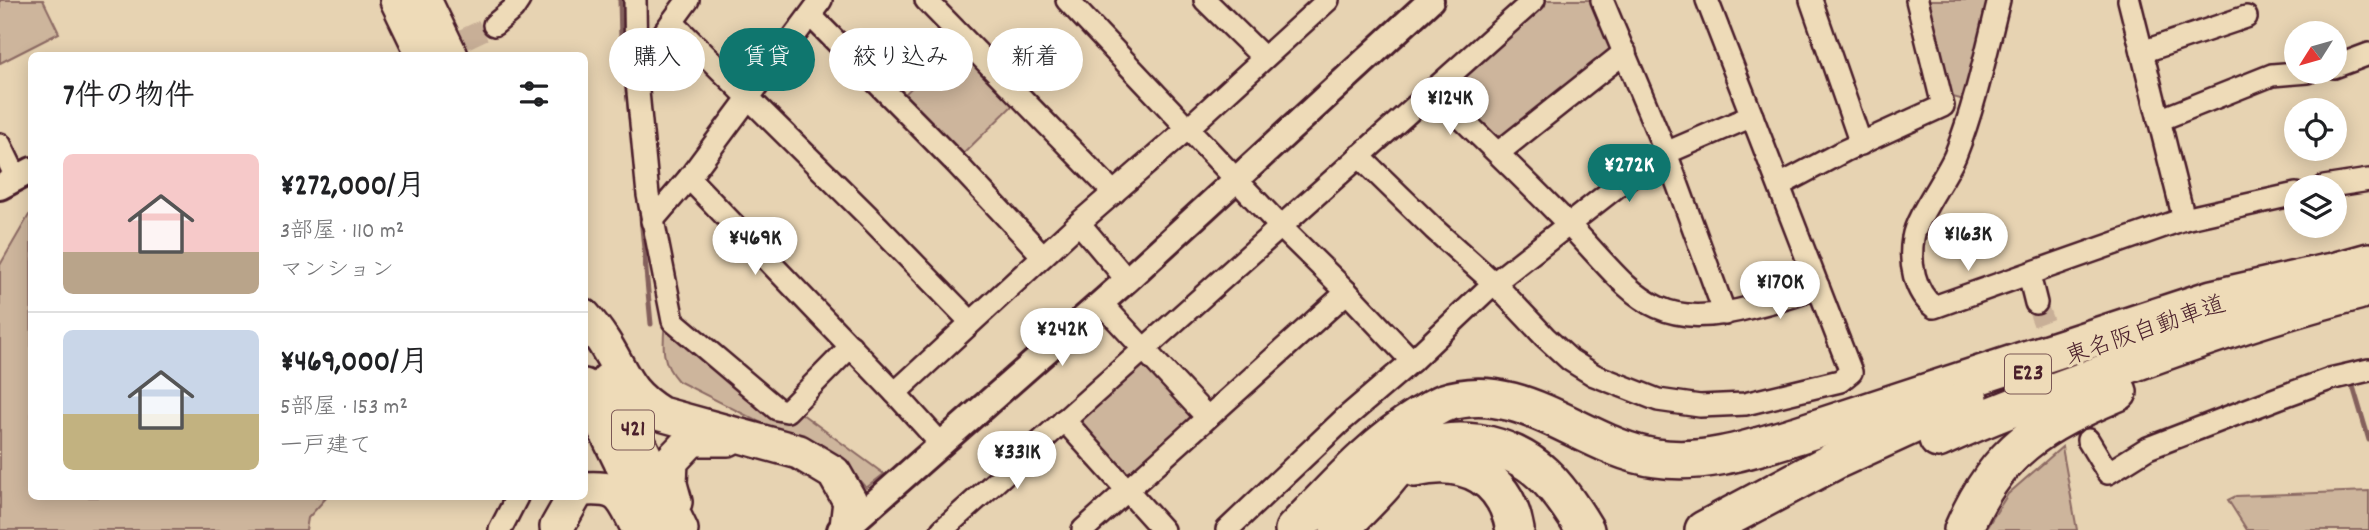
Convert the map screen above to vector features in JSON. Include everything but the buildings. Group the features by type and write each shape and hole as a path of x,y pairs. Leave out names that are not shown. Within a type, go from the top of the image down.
{"highway":[{"path":"397,0 422,52"},
{"path":"424,0 450,52"},
{"name":"東名阪自動車道","path":"1754,530 1847,481 2027,402 2344,286 2369,262"},
{"path":"1294,530 1370,452 1399,429 1442,403 1468,398 1509,401 1627,452 1686,461 1732,454 2212,299 2344,286"},
{"path":"1963,530 1995,471 2016,450 2056,421 2112,394 2219,351 2344,286"},
{"name":"東名阪自動車道","path":"1704,530 1836,460 1933,414 2123,338 2344,286"},
{"path":"588,321 601,338 628,386 644,404 661,414 799,452 834,473 850,501 852,527"},
{"name":"421","path":"588,339 681,530"},
{"name":"421","path":"588,394 654,530"},
{"path":"1370,452 1434,424 1472,422 1508,430 1540,447 1558,461 1575,479 1607,530"},
{"path":"681,530 670,485 671,461 692,439 719,437 799,452"},
{"path":"1339,530 1410,456 1428,447 1464,442 1483,444 1523,459 1541,472 1563,496 1585,530"},
{"path":"1379,489 1410,469 1428,464 1463,467 1491,481 1501,492 1509,506 1515,530"},
{"path":"588,489 604,488 622,496 640,530"},
{"path":"559,518 572,500"}],"street":[{"path":"494,25 513,9 519,0"},
{"path":"635,0 635,28"},
{"path":"668,28 688,0"},
{"path":"926,0 1114,193"},
{"path":"1067,0 1236,180 1412,361"},
{"path":"1205,0 1265,58"},
{"path":"895,393 1079,223 1328,0"},
{"path":"852,527 1127,280 1431,0"},
{"path":"942,530 1534,0"},
{"path":"1602,0 1666,153 1726,314"},
{"path":"1359,156 1494,284 1545,337 1570,360 1594,375 1658,400 1700,406 1745,404 1840,381 1851,372 1707,0"},
{"path":"1811,0 1861,144"},
{"path":"1917,0 1943,106"},
{"path":"1999,0 1972,109 1954,158 1913,236 1912,264 1919,290 1925,300 1934,307 2184,219 2284,197"},
{"path":"2129,0 2184,219"},
{"path":"652,221 689,178 816,8 1043,256"},
{"path":"2142,52 2246,17"},
{"path":"672,22 971,323"},
{"path":"1497,153 1625,52"},
{"path":"2347,62 2369,54"},
{"path":"2159,120 2272,75 2284,74"},
{"path":"1433,90 1569,225 1616,277 1647,303 1679,314 1700,317 1726,314 1781,300 1818,286"},
{"path":"638,91 652,221 673,321 777,408 787,411 851,346"},
{"path":"1780,185 1943,106 1972,109"},
{"path":"1227,530 1343,420 1412,361 1494,284 1629,177 1666,153 1752,116"},
{"path":"0,144 16,179"},
{"path":"689,178 942,445"},
{"path":"2347,183 2369,180"},
{"path":"1079,223 1127,280"},
{"path":"2029,275 2036,303"},
{"path":"1083,530 1346,292"},
{"path":"1101,303 1207,417"},
{"path":"2088,440 2101,478 2148,448 2330,379 2369,370"},
{"path":"1064,420 1163,530"},
{"path":"500,530 515,500"}],"shaded area":[{"path":"0,0 43,0 59,33 0,63"},
{"path":"1545,0 1595,0 1615,50 1497,143 1442,90"},
{"path":"1921,0 1992,0 1968,101 1949,96"},
{"path":"973,53 987,68 987,91 1009,91 1018,100 958,159 900,99 908,91 973,91"},
{"path":"28,217 28,500 324,500 308,518 306,530 0,530 0,265"},
{"path":"665,320 884,474 866,488 840,458 822,446 773,429 678,381 665,360"},
{"path":"1145,355 1201,415 1129,481 1074,420"},
{"path":"2062,447 2077,530 1985,530 2008,494"},
{"path":"2369,491 2369,530 2247,530 2228,500 2236,496"}],"waterway":[{"path":"620,0 621,39 632,133"},
{"path":"640,206 651,324"},
{"path":"2352,383 2369,440"}],"tunnel":[{"path":"436,52 494,25"},
{"path":"2036,303 2088,440"}]}
